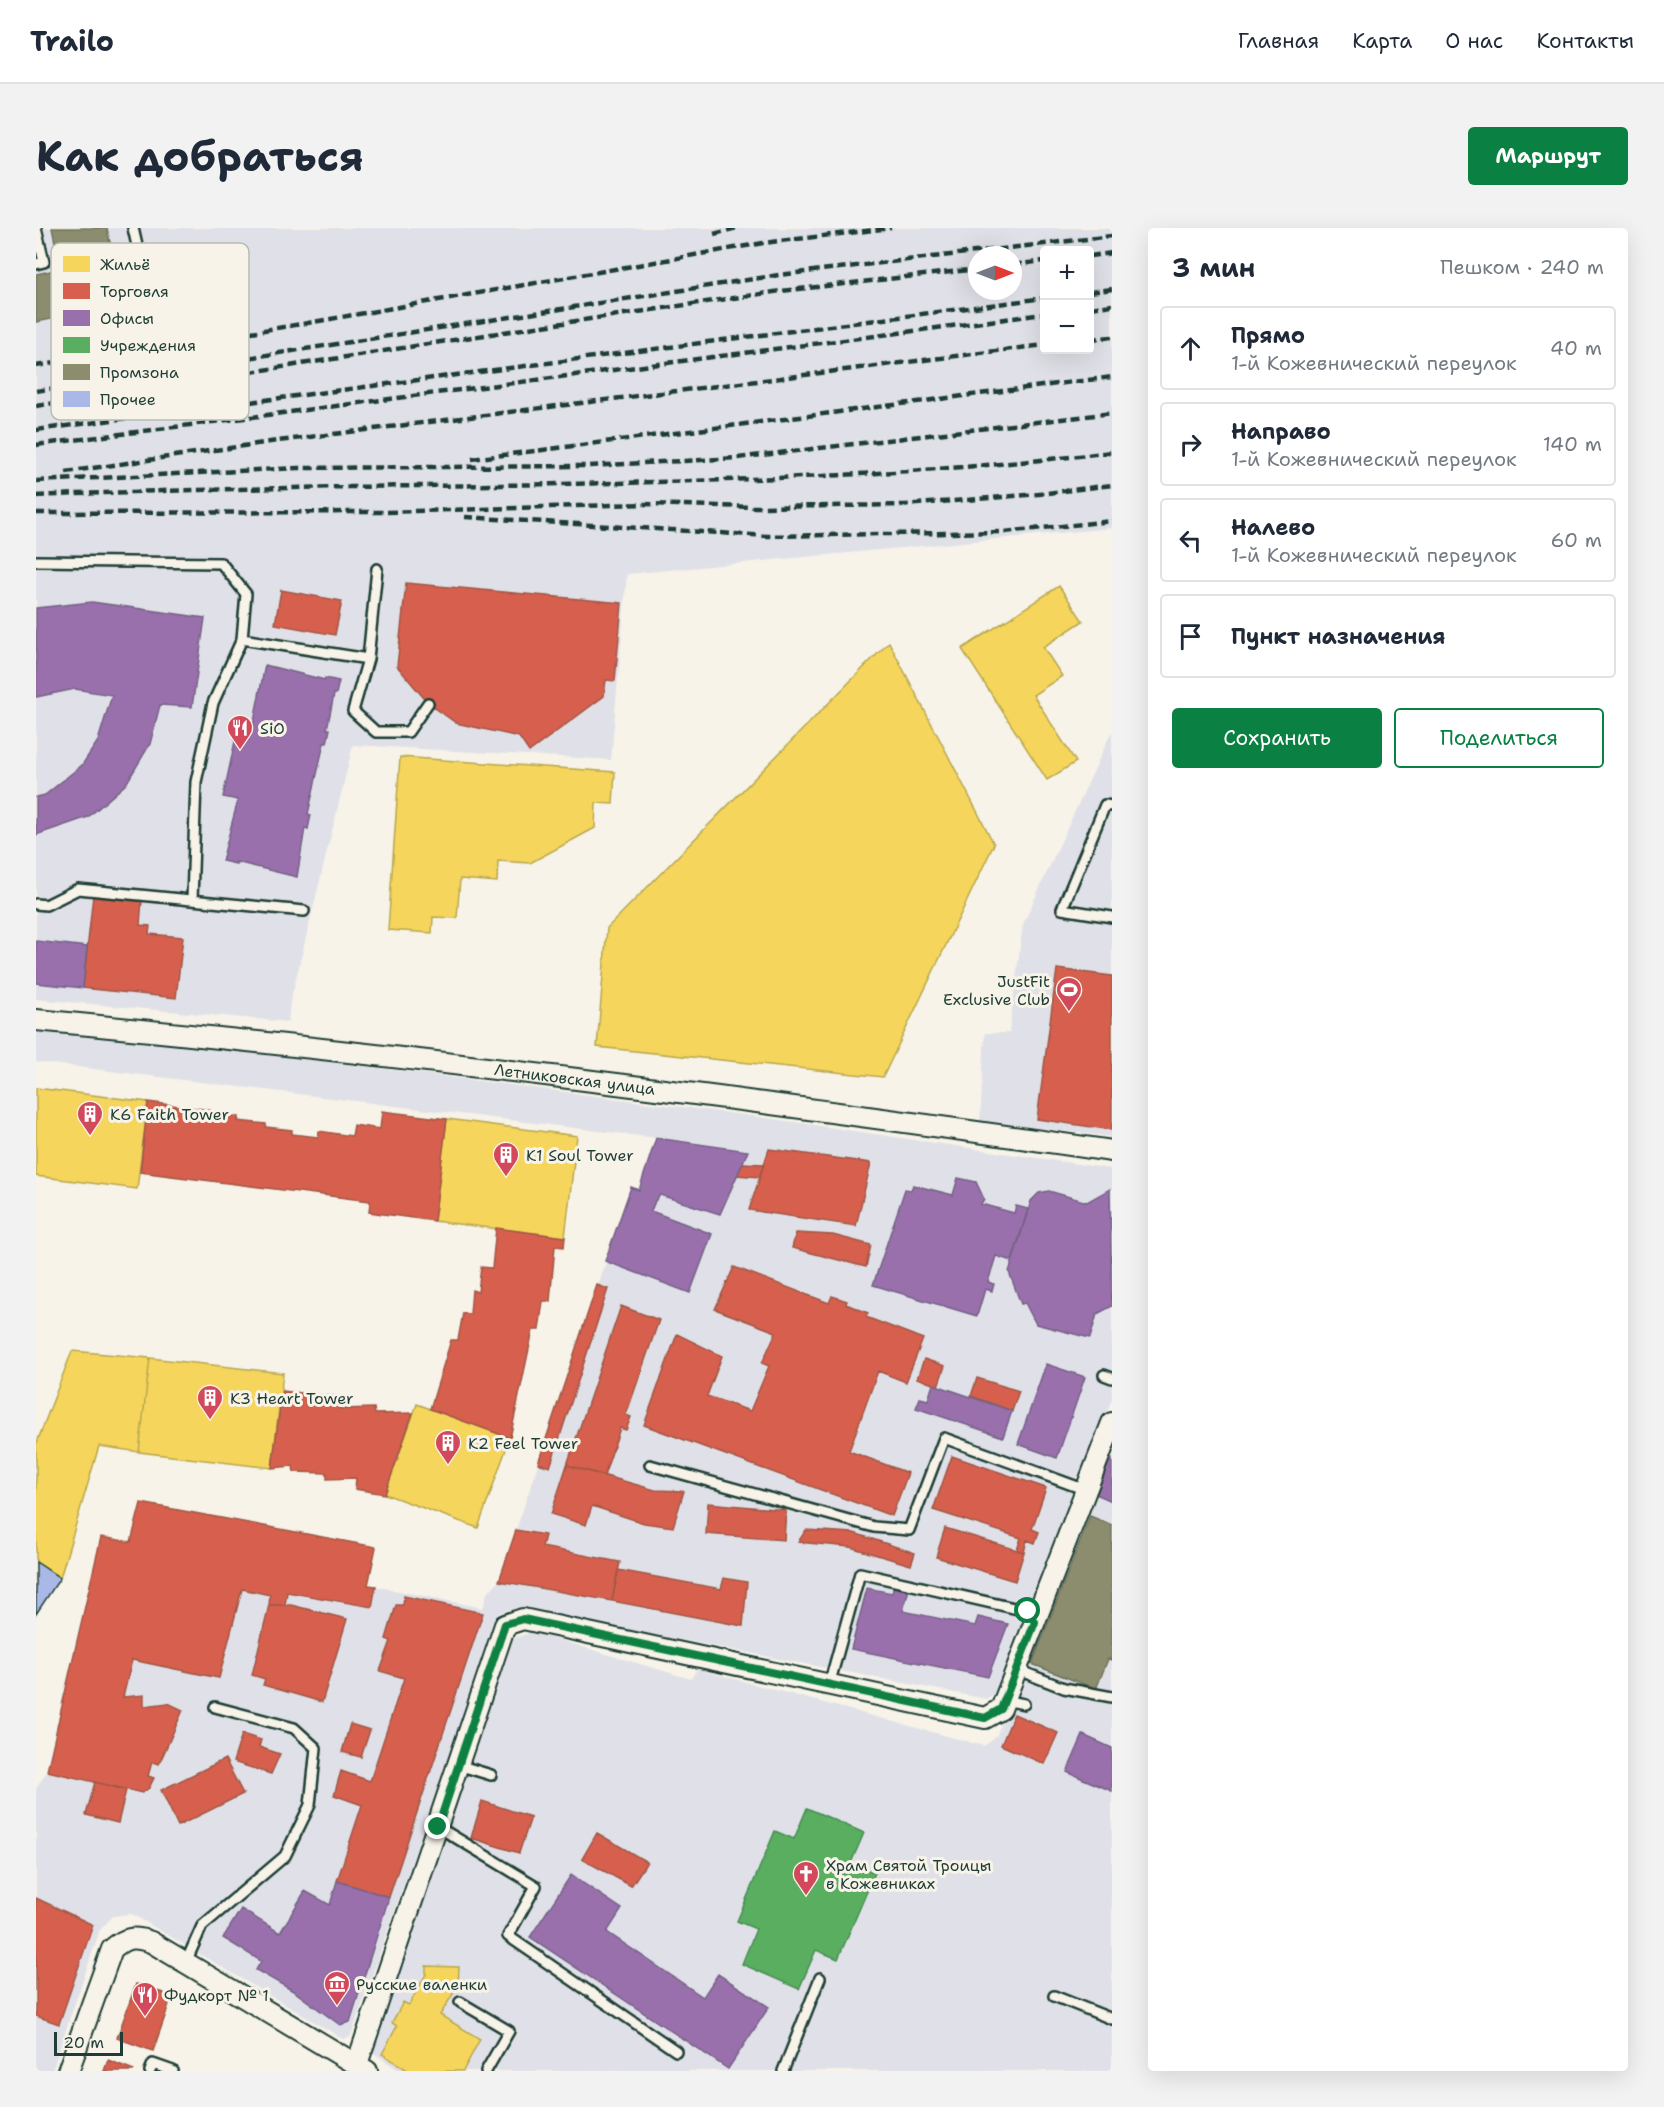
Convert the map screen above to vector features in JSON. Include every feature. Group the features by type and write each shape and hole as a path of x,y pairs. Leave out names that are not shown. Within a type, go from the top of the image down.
{"street":[{"name":"Летниковская улица","path":"36,1020 194,1034 463,1065 1112,1151"},
{"path":"68,2071 112,1949 126,1938 135,1937 151,1942 186,1962 362,2068 505,1624 523,1619 985,1718 1001,1709 1112,1423"}],"lane":[{"path":"36,228 44,262 36,264"},
{"path":"134,228 137,243"},
{"path":"36,561 221,563 246,594 242,639 213,703 196,782 192,900"},
{"path":"377,569 368,659 353,711 376,732 408,732 428,703"},
{"path":"242,639 368,659"},
{"path":"1112,806 1105,805 1062,909 1112,917"},
{"path":"36,904 46,905 78,889 304,911"},
{"path":"650,1465 874,1527 909,1530 944,1438 1086,1490"},
{"path":"830,1685 860,1573 1028,1611 1035,1622"},
{"path":"1018,1670 1064,1689 1112,1697"},
{"path":"1005,1700 1024,1704"},
{"path":"186,1962 202,1926 285,1856 310,1805 316,1748 294,1728 215,1707"},
{"path":"458,1766 491,1775"},
{"path":"438,1827 536,1886 508,1936 676,2050"},
{"path":"783,2071 820,1978"},
{"path":"1054,1996 1112,2019"},
{"path":"460,2002 509,2031 486,2071"},
{"path":"150,2071 153,2064 173,2071"}],"shaded area":[{"path":"36,228 1112,228 1112,528 627,574 611,760 353,745 290,1003 288,1022 36,999"},
{"path":"1112,731 1112,1137 980,1121 985,1033 1009,1033 1023,924"},
{"path":"36,1031 192,1044 767,1118 1112,1169 1112,1399 997,1692 986,1699 516,1608 499,1613 351,2036 343,2039 132,1914 113,1916 100,1930 52,2071 36,2071 36,1789 47,1771 101,1537 131,1542 141,1503 376,1547 369,1585 483,1608 487,1593 499,1581 631,1187 639,1190 656,1138 36,1062"},
{"path":"1112,1448 1112,2071 400,2071 375,2054 373,2046 513,1638 532,1632 691,1679 697,1669 984,1746 996,1737"}],"building: Жильё":[{"path":"1059,586 1083,621 1043,647 1062,676 1033,695 1076,762 1047,780 962,649"},
{"path":"889,642 994,844 883,1077 597,1047 607,928"},
{"path":"400,757 615,772 613,804 596,803 595,828 530,863 498,861 497,882 460,879 457,918 433,917 432,933 388,930"},
{"name":"К6 Faith Tower","path":"36,1088 148,1102 137,1189 36,1176"},
{"name":"К1 Soul Tower","path":"447,1119 577,1136 565,1237 434,1221"},
{"path":"72,1351 150,1358 139,1452 99,1446 60,1578 36,1562 36,1445"},
{"name":"К3 Heart Tower","path":"150,1358 283,1373 272,1468 139,1452"},
{"name":"К2 Feel Tower","path":"417,1404 510,1438 478,1528 385,1494"},
{"path":"426,1966 459,1967 458,1986 440,2015 480,2039 463,2071 409,2071 382,2054 397,2026 392,2023 403,2002 409,2005 426,1974"}],"building: Торговля":[{"path":"406,583 622,603 615,681 606,680 604,696 529,752 519,737 456,723 428,703 397,666"},
{"path":"281,590 342,601 335,635 275,624"},
{"path":"93,895 142,900 140,925 150,926 149,934 183,937 176,998 83,988"},
{"path":"1057,969 1112,976 1112,1130 1037,1119"},
{"path":"148,1102 210,1110 209,1114 239,1117 238,1121 266,1124 266,1127 292,1130 292,1134 318,1137 319,1131 352,1136 354,1125 380,1129 382,1111 447,1119 434,1221 369,1212 370,1201 140,1172"},
{"path":"769,1149 871,1163 856,1226 749,1210"},
{"path":"742,1163 764,1164 759,1177 737,1175"},
{"path":"496,1228 565,1237 564,1247 555,1246 550,1301 543,1301 539,1330 533,1330 510,1438 430,1409 451,1340 458,1340 463,1313 470,1314 472,1290 478,1292 481,1267 492,1268"},
{"path":"796,1233 833,1235 871,1245 866,1267 792,1248"},
{"path":"734,1267 829,1303 832,1296 847,1301 846,1304 868,1313 866,1317 923,1339 906,1382 878,1371 849,1451 908,1473 892,1516 644,1425 677,1334 722,1356 707,1396 750,1411 769,1366 762,1363 776,1332 715,1309"},
{"path":"597,1285 608,1289 550,1467 538,1463"},
{"path":"621,1306 659,1320 626,1415 631,1417 626,1430 620,1428 604,1476 567,1465"},
{"path":"924,1359 945,1366 938,1386 917,1378"},
{"path":"977,1378 1019,1391 1012,1411 971,1396"},
{"path":"282,1391 342,1397 340,1409 374,1408 375,1414 413,1413 385,1494 355,1489 356,1478 327,1479 327,1473 294,1472 293,1466 272,1468"},
{"path":"952,1456 1046,1488 1032,1529 1039,1532 1035,1543 1027,1540 1024,1552 1017,1550 1021,1538 933,1510"},
{"path":"567,1465 655,1490 684,1491 673,1527 644,1523 592,1506 586,1525 551,1514"},
{"path":"141,1503 376,1547 368,1585 376,1586 372,1607 287,1592 285,1605 269,1605 270,1595 242,1589 219,1678 132,1660 123,1697 144,1695 144,1706 168,1703 183,1710 159,1764 152,1762 148,1776 154,1778 149,1788 142,1793 47,1771 101,1537 131,1542"},
{"path":"708,1503 786,1510 784,1540 706,1534"},
{"path":"945,1528 1024,1552 1015,1581 936,1557"},
{"path":"516,1530 545,1535 542,1547 620,1562 612,1601 499,1581"},
{"path":"806,1530 854,1533 915,1553 911,1565 850,1547 798,1542"},
{"path":"618,1570 721,1589 724,1578 747,1582 743,1626 612,1601"},
{"path":"404,1596 483,1613 389,1897 337,1881 362,1805 334,1795 341,1771 370,1781 404,1678 380,1671 391,1641 386,1639 396,1605 403,1605"},
{"path":"269,1605 291,1605 347,1619 322,1702 263,1685 265,1679 252,1675"},
{"path":"1014,1714 1058,1733 1044,1764 1001,1745"},
{"path":"350,1724 370,1730 361,1757 342,1752"},
{"path":"242,1734 261,1740 259,1747 280,1754 271,1774 233,1762"},
{"path":"225,1759 243,1794 178,1826 161,1790"},
{"path":"95,1782 126,1790 118,1823 86,1815"},
{"path":"482,1801 531,1817 519,1853 471,1838"},
{"path":"597,1833 647,1862 631,1886 582,1859"},
{"path":"36,1898 93,1925 59,2024 36,2016"},
{"path":"136,1984 172,1996 153,2051 117,2038"},
{"path":"108,2060 134,2070 104,2071"}],"building: Офисы":[{"path":"92,602 205,618 192,707 160,705 150,744 126,784 88,817 36,835 36,797 45,795 82,765 98,741 112,695 75,689 36,697 36,608"},
{"path":"265,665 325,680 325,678 339,681 327,729 330,729 327,743 324,743 308,814 311,815 308,829 305,828 297,877 236,862 236,864 222,861 238,800 223,797 239,723 253,726"},
{"path":"36,941 87,947 83,988 36,983"},
{"path":"656,1138 748,1151 720,1214 660,1195 655,1201 651,1211 712,1234 690,1293 605,1261 631,1187 639,1190"},
{"path":"958,1178 976,1182 984,1199 981,1204 1014,1213 1016,1206 1028,1209 1012,1261 996,1256 988,1282 994,1284 992,1291 985,1289 977,1316 873,1285 905,1189 911,1190 913,1185 953,1195"},
{"path":"1110,1189 1112,1306 1097,1314 1090,1338 1036,1324 1025,1303 1021,1304 1009,1272 1031,1201 1039,1193 1049,1191 1087,1202"},
{"path":"1046,1364 1085,1377 1057,1458 1018,1444"},
{"path":"933,1384 1012,1411 1003,1437 916,1408 920,1398 928,1400"},
{"path":"1110,1458 1112,1459 1112,1501 1096,1494"},
{"path":"894,1586 909,1589 903,1611 975,1626 978,1617 1008,1624 988,1677 851,1649 867,1588 892,1593"},
{"path":"1083,1735 1112,1748 1112,1791 1067,1772"},
{"path":"571,1875 622,1909 607,1932 703,1997 718,1974 769,2007 728,2069 530,1937"},
{"path":"337,1881 389,1897 350,2022 340,2025 295,1992 256,1970 261,1961 223,1938 241,1909 280,1933 305,1891 330,1905"}],"building: Учреждения":[{"name":"Храм Святой Троицы в Кожевниках","path":"807,1808 864,1833 851,1863 875,1873 838,1959 816,1950 799,1989 742,1964 756,1929 737,1921 775,1831 794,1839"}],"building: Промзона":[{"path":"52,228 107,228 110,243 55,243"},
{"path":"51,271 51,319 36,322 36,274"},
{"path":"1090,1516 1112,1525 1112,1660 1108,1659 1096,1689 1032,1664"}],"building: Прочее":[{"path":"36,1562 60,1578 36,1614"}],"railway":[{"path":"714,234 737,228"},
{"path":"249,332 763,243 891,228"},
{"path":"249,358 779,275 1112,236"},
{"path":"1094,255 1112,253"},
{"path":"1022,264 1040,262"},
{"path":"249,372 781,291 968,270"},
{"path":"1094,291 1112,289"},
{"path":"249,402 1040,299"},
{"path":"1094,307 1112,305"},
{"path":"249,417 1040,315"},
{"path":"1094,339 1112,337"},
{"path":"66,472 270,442 1040,346"},
{"path":"36,366 51,364"},
{"path":"472,459 1112,377"},
{"path":"36,391 51,389"},
{"path":"36,406 51,404"},
{"path":"36,481 298,468 589,466 737,458 1112,413"},
{"path":"36,430 112,420"},
{"path":"36,445 228,420"},
{"path":"36,496 170,491 709,481 978,466 1112,452"},
{"path":"36,513 384,512 644,504 756,507 905,505 1039,494 1112,485"},
{"path":"465,517 767,536 1004,532 1112,521"}],"place":[{"name":"SiO","path":"240,751"},
{"name":"JustFit Exclusive Club","path":"1069,1013"},
{"name":"К6 Faith Tower","path":"90,1137"},
{"name":"К1 Soul Tower","path":"506,1178"},
{"name":"К3 Heart Tower","path":"210,1421"},
{"name":"К2 Feel Tower","path":"448,1466"},
{"name":"Храм Святой Троицы в Кожевниках","path":"806,1897"},
{"name":"Русские валенки","path":"337,2007"},
{"name":"Фудкорт № 1","path":"145,2018"}],"route":[{"path":"438,1827 505,1624 513,1621 523,1619 985,1718 1001,1709 1018,1670 1035,1622 1028,1611"}]}
